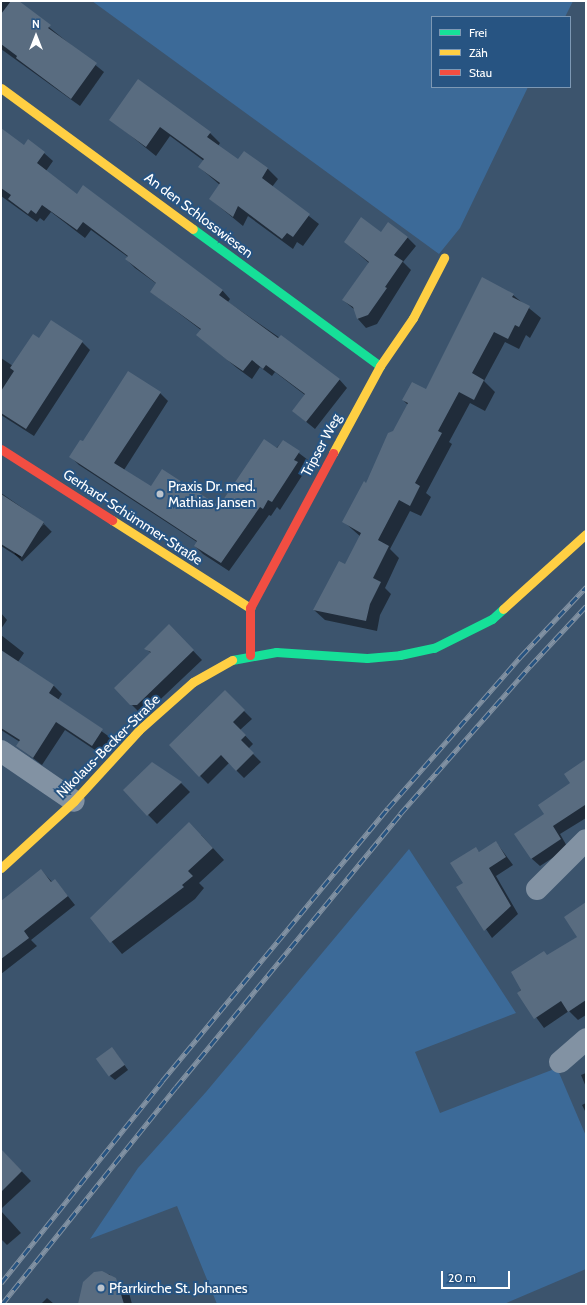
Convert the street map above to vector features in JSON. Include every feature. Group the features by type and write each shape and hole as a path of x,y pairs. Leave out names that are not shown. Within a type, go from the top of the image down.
{"street":[{"name":"An den Schlosswiesen","path":"1,88 380,366"},
{"name":"Tripser Weg","path":"250,655 248,616 250,608 380,366 414,318 444,258"},
{"name":"Gerhard-Schümmer-Straße","path":"1,449 250,608"},
{"name":"Nikolaus-Becker-Straße","path":"1,868 74,801 139,730 193,682 229,661 250,655 309,653 367,658 400,655 434,648 492,619 557,563 586,534"},
{"path":"1,751 74,801"},
{"path":"537,889 586,840"},
{"path":"560,1062 586,1039"}],"shaded area":[{"path":"92,1 573,1 566,16 431,16 431,88 528,88 460,228 439,254"},
{"path":"409,849 516,1013 415,1052 440,1113 557,1068 586,1136 586,1269 504,1304 217,1304 177,1206 90,1239 138,1168 206,1092"}],"building":[{"path":"11,1 19,1 51,25 48,28 97,63 71,99 16,58 17,56 1,44 1,14"},
{"path":"138,79 211,132 207,137 238,159 244,151 268,168 262,178 310,214 293,237 287,233 282,239 238,206 233,217 209,199 220,183 198,167 204,159 160,127 146,147 109,120"},
{"path":"1,128 24,145 28,139 45,152 37,163 77,194 83,185 223,290 219,295 278,338 281,335 340,379 306,422 292,411 305,394 266,365 263,369 252,360 243,371 227,360 196,335 201,329 150,292 156,283 125,259 128,256 83,222 77,230 42,205 36,214 31,210 28,214 8,199 11,195 1,188"},
{"path":"361,217 381,232 388,222 408,237 394,255 403,261 385,287 387,288 368,315 357,319 353,307 342,300 369,262 344,242"},
{"path":"482,277 514,294 512,297 530,306 519,327 515,325 508,339 494,332 472,373 484,380 474,400 459,392 438,431 442,433 415,483 420,486 410,506 399,500 378,540 389,546 373,578 381,582 370,604 366,621 313,610 339,561 345,564 361,533 342,522 364,481 366,483 388,433 393,431 408,403 402,400 412,382 426,389"},
{"path":"51,320 83,341 26,429 1,413 1,391 14,371 10,368 33,334 39,338"},
{"path":"128,371 161,392 114,463 151,486 162,469 219,506 264,439 277,448 283,440 300,451 294,460 298,462 272,502 268,500 263,509 260,507 221,563 194,546 197,541 69,457 80,440 83,441"},
{"path":"1,494 44,522 22,557 1,544"},
{"path":"169,624 194,650 137,705 130,705 114,688 151,652 144,649"},
{"path":"1,650 54,685 49,693 103,729 92,746 56,722 33,758 16,746 20,740 1,728"},
{"path":"225,690 245,710 233,722 246,735 241,740 254,753 236,771 221,755 199,777 169,745"},
{"path":"586,759 586,807 585,805 553,826 561,839 531,859 514,834 544,814 538,805 570,783 564,774"},
{"path":"152,762 182,782 147,816 123,790"},
{"path":"189,822 213,848 188,871 193,876 182,885 184,887 110,943 90,918"},
{"path":"496,841 506,857 489,868 511,906 484,931 456,887 463,883 450,863 476,847 479,852"},
{"path":"41,869 51,882 55,879 68,896 24,931 29,938 1,959 1,901"},
{"path":"586,902 586,1000 568,1012 561,1001 534,1019 517,993 521,990 511,972 544,951 547,955 577,937 564,917"},
{"path":"112,1047 125,1065 109,1077 96,1059"},
{"path":"1,1149 22,1171 1,1192"},
{"name":"Pfarrkirche St. Johannes","path":"102,1271 116,1278 124,1304 78,1304 83,1282 94,1272"}],"railway":[{"path":"1,1283 162,1081 388,808 521,656 586,587"},
{"path":"2,1304 176,1087 400,814 530,666 586,606"}],"traffic: fast":[{"path":"193,229 380,366"},
{"path":"232,660 276,652 367,658 400,655 434,648 492,619 503,609"}],"traffic: slow":[{"path":"1,88 193,229"},
{"path":"333,453 380,366 413,318 444,258"},
{"path":"112,520 250,608"},
{"path":"503,609 586,534"},
{"path":"1,868 74,801 139,730 193,682 232,660"}],"traffic: jam":[{"path":"1,449 112,520"},
{"path":"250,655 250,608 333,453"}],"place":[{"name":"Praxis Dr. med. Mathias Jansen","path":"160,494"},
{"name":"Pfarrkirche St. Johannes","path":"101,1288"}]}
